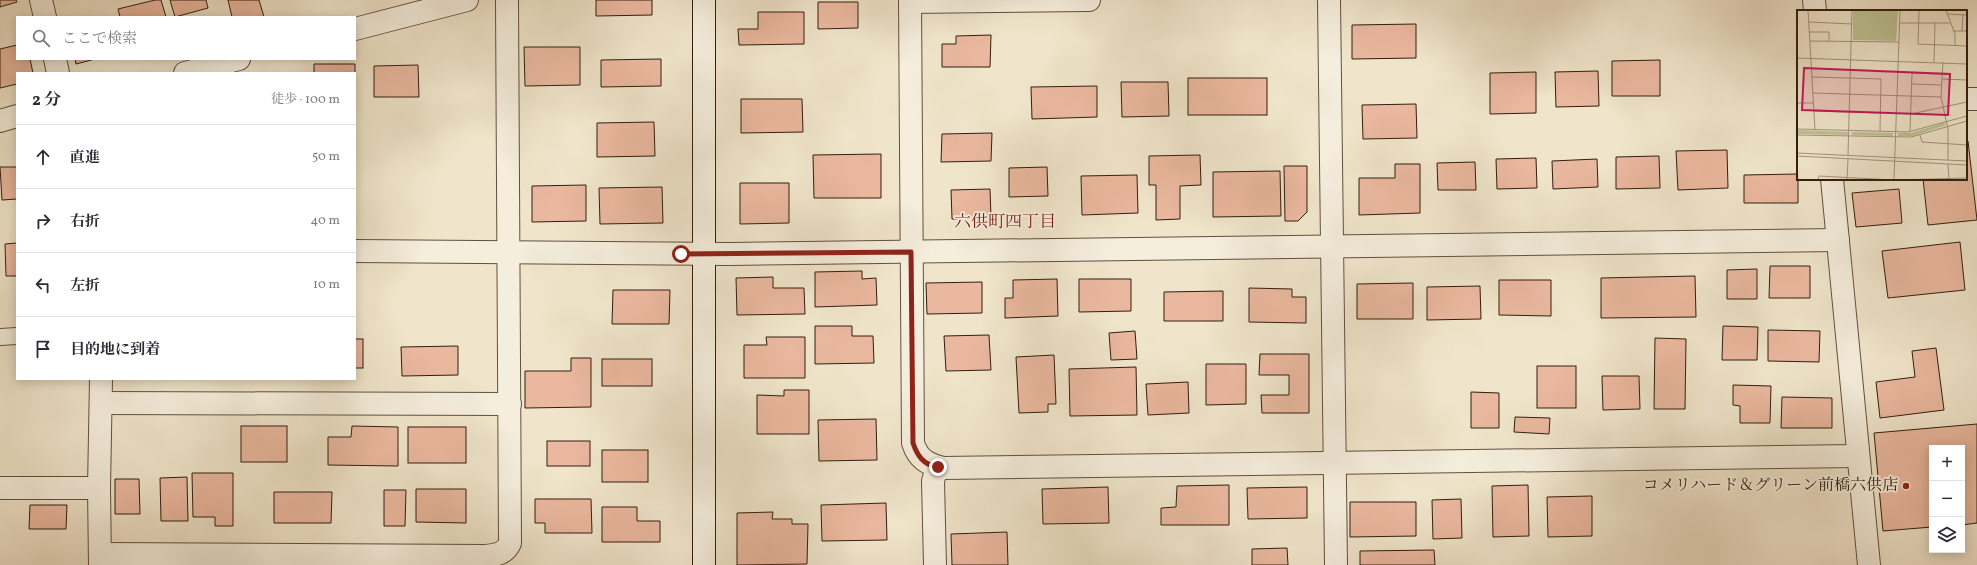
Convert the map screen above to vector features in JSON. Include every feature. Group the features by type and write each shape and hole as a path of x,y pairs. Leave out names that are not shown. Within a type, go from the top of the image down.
{"street":[{"path":"41,0 45,16"},
{"path":"356,29 467,0"},
{"path":"101,380 99,488 101,560 485,556 501,554 509,558 510,252 508,0"},
{"path":"704,0 704,565"},
{"path":"1088,0 910,1 913,443 916,453 922,460 938,467 1858,456"},
{"path":"1329,0 1336,565"},
{"path":"1814,0 1815,10"},
{"path":"55,60 58,72"},
{"path":"189,72 235,60"},
{"path":"0,121 16,116"},
{"path":"1832,180 1869,565"},
{"path":"356,251 704,254 1838,240"},
{"path":"101,402 510,404"},
{"path":"935,565 933,481 938,467"},
{"path":"0,488 99,488"}],"lane":[{"path":"0,337 16,336"}],"building":[{"path":"0,0 16,0 17,2 0,7"},
{"path":"155,0 161,0 166,16 120,16 118,9"},
{"path":"170,0 206,0 208,8 175,16"},
{"path":"228,0 259,0 264,16 232,16"},
{"path":"596,0 652,0 652,15 596,16"},
{"path":"818,2 858,2 858,28 818,29"},
{"path":"758,12 804,12 804,44 739,45 738,29 758,29"},
{"path":"1416,24 1416,58 1352,59 1352,25"},
{"path":"991,35 990,67 942,67 942,44 956,44 956,36"},
{"path":"16,45 16,60 30,60 33,72 16,72 16,84 0,88 0,49"},
{"path":"524,47 580,47 580,85 525,86"},
{"path":"661,59 661,86 601,87 601,60"},
{"path":"75,60 91,60 76,64"},
{"path":"1660,60 1660,96 1612,96 1612,61"},
{"path":"314,64 355,64 355,72 314,72"},
{"path":"418,65 419,97 374,97 374,66"},
{"path":"1598,71 1599,106 1556,107 1555,72"},
{"path":"1536,72 1536,113 1490,114 1490,73"},
{"path":"1188,78 1267,78 1267,115 1188,115"},
{"path":"1121,82 1168,82 1169,116 1122,117"},
{"path":"1097,86 1097,117 1032,119 1031,87"},
{"path":"741,99 802,99 803,132 741,133"},
{"path":"1416,104 1417,138 1363,139 1362,105"},
{"path":"654,122 655,156 597,157 597,123"},
{"path":"992,133 991,161 941,162 942,134"},
{"path":"1968,141 1977,220 1928,225 1923,180 1967,180"},
{"path":"1727,150 1728,188 1678,190 1676,151"},
{"path":"881,154 881,198 814,198 813,155"},
{"path":"1200,155 1201,185 1180,186 1180,219 1156,220 1156,185 1149,185 1149,156"},
{"path":"1659,156 1660,188 1616,189 1616,157"},
{"path":"1536,158 1537,188 1497,189 1496,159"},
{"path":"1597,159 1598,187 1553,189 1552,161"},
{"path":"1475,162 1476,190 1438,190 1437,163"},
{"path":"1395,164 1420,164 1420,213 1359,215 1359,178 1395,178"},
{"path":"1284,166 1307,166 1307,212 1298,221 1285,221"},
{"path":"0,167 16,167 16,199 2,200"},
{"path":"1047,167 1048,196 1009,197 1009,168"},
{"path":"1280,171 1281,216 1213,217 1213,172"},
{"path":"1797,174 1798,203 1744,203 1744,175"},
{"path":"1137,175 1138,213 1082,215 1081,176"},
{"path":"740,183 789,183 789,223 740,224"},
{"path":"586,185 586,221 532,222 532,186"},
{"path":"662,187 663,223 600,224 599,188"},
{"path":"990,189 991,218 952,219 951,190"},
{"path":"1899,189 1902,223 1856,227 1852,193"},
{"path":"1960,242 1965,290 1888,298 1882,251"},
{"path":"16,243 16,276 6,276 5,244"},
{"path":"1770,266 1810,266 1810,298 1769,298"},
{"path":"1757,269 1757,299 1727,299 1727,270"},
{"path":"862,271 862,279 876,278 877,305 815,307 815,272"},
{"path":"1695,276 1696,317 1601,318 1601,278"},
{"path":"773,277 773,288 804,288 805,314 737,315 736,278"},
{"path":"1057,279 1058,316 1005,318 1005,298 1013,298 1013,280"},
{"path":"1079,279 1131,279 1131,311 1079,312"},
{"path":"1499,280 1551,280 1551,316 1499,315"},
{"path":"982,282 982,313 927,314 926,283"},
{"path":"1413,283 1413,319 1357,319 1357,284"},
{"path":"1480,286 1481,319 1427,320 1427,287"},
{"path":"1249,288 1292,289 1292,297 1306,297 1306,323 1249,322"},
{"path":"613,290 670,290 669,324 612,324"},
{"path":"1223,291 1223,321 1164,321 1164,292"},
{"path":"815,326 852,326 852,336 873,336 874,363 815,364"},
{"path":"1723,326 1758,327 1757,360 1722,360"},
{"path":"1768,330 1820,331 1819,362 1768,361"},
{"path":"1135,331 1137,359 1111,360 1109,333"},
{"path":"989,335 991,370 946,371 944,336"},
{"path":"766,337 805,337 805,378 744,378 744,345 767,345"},
{"path":"1655,338 1686,339 1685,409 1654,409"},
{"path":"356,339 363,339 363,368 356,368"},
{"path":"458,346 458,375 402,376 401,347"},
{"path":"1936,348 1944,410 1880,418 1876,382 1915,377 1912,351"},
{"path":"1260,354 1309,354 1309,413 1262,413 1261,395 1289,395 1289,375 1259,375"},
{"path":"1054,355 1056,404 1048,404 1048,412 1019,413 1016,357"},
{"path":"571,358 591,358 591,407 525,408 525,371 571,371"},
{"path":"602,359 652,359 652,386 602,386"},
{"path":"1206,364 1246,364 1246,404 1206,405"},
{"path":"1537,366 1576,366 1576,408 1537,408"},
{"path":"1136,367 1137,415 1070,416 1069,369"},
{"path":"1602,376 1639,376 1640,409 1603,410"},
{"path":"1188,382 1189,413 1148,415 1146,384"},
{"path":"1733,385 1771,386 1770,423 1740,423 1740,406 1733,405"},
{"path":"784,390 809,390 809,434 757,434 757,395 784,396"},
{"path":"1471,392 1499,393 1499,428 1471,428"},
{"path":"1782,397 1832,398 1832,428 1781,428"},
{"path":"1515,417 1550,418 1549,434 1514,432"},
{"path":"876,419 877,460 819,461 818,420"},
{"name":"コメリハード＆グリーン前橋六供店","path":"1977,424 1977,523 1965,525 1965,445 1929,445 1929,527 1883,531 1874,433"},
{"path":"241,426 287,426 287,462 241,462"},
{"path":"352,426 398,427 398,466 328,465 328,437 351,437"},
{"path":"408,427 466,427 466,463 408,463"},
{"path":"547,441 590,441 590,466 547,466"},
{"path":"602,450 648,450 648,482 602,482"},
{"path":"192,473 233,473 233,526 215,526 215,517 193,517"},
{"path":"187,477 188,521 161,521 160,478"},
{"path":"115,479 139,479 140,514 115,514"},
{"path":"1229,485 1229,525 1161,525 1161,508 1176,507 1177,486"},
{"path":"1528,485 1529,536 1493,537 1492,486"},
{"path":"1108,487 1109,523 1043,524 1042,489"},
{"path":"1307,487 1307,518 1248,519 1247,488"},
{"path":"416,489 466,489 466,523 416,522"},
{"path":"384,490 406,490 405,526 384,526"},
{"path":"274,492 332,492 331,523 274,523"},
{"path":"1592,496 1592,536 1548,537 1547,497"},
{"path":"535,499 591,499 592,533 545,533 545,523 535,523"},
{"path":"1461,499 1462,538 1433,539 1432,500"},
{"path":"1350,502 1416,502 1416,536 1350,537"},
{"path":"886,503 887,540 822,541 821,505"},
{"path":"30,505 67,505 66,529 29,529"},
{"path":"602,507 637,507 637,521 660,521 660,542 602,542"},
{"path":"773,512 772,519 792,519 792,524 808,524 807,564 737,565 737,513"},
{"path":"1007,532 1008,565 952,565 951,534"},
{"path":"1287,548 1288,565 1252,565 1252,549"},
{"path":"1434,550 1435,565 1360,565 1360,551"}],"place":[{"name":"コメリハード＆グリーン前橋六供店","path":"1906,486"}],"district":[{"name":"六供町四丁目","path":"1005,222"}],"route":[{"path":"681,254 911,252 913,443 916,453 922,460 932,466 938,467"}]}
